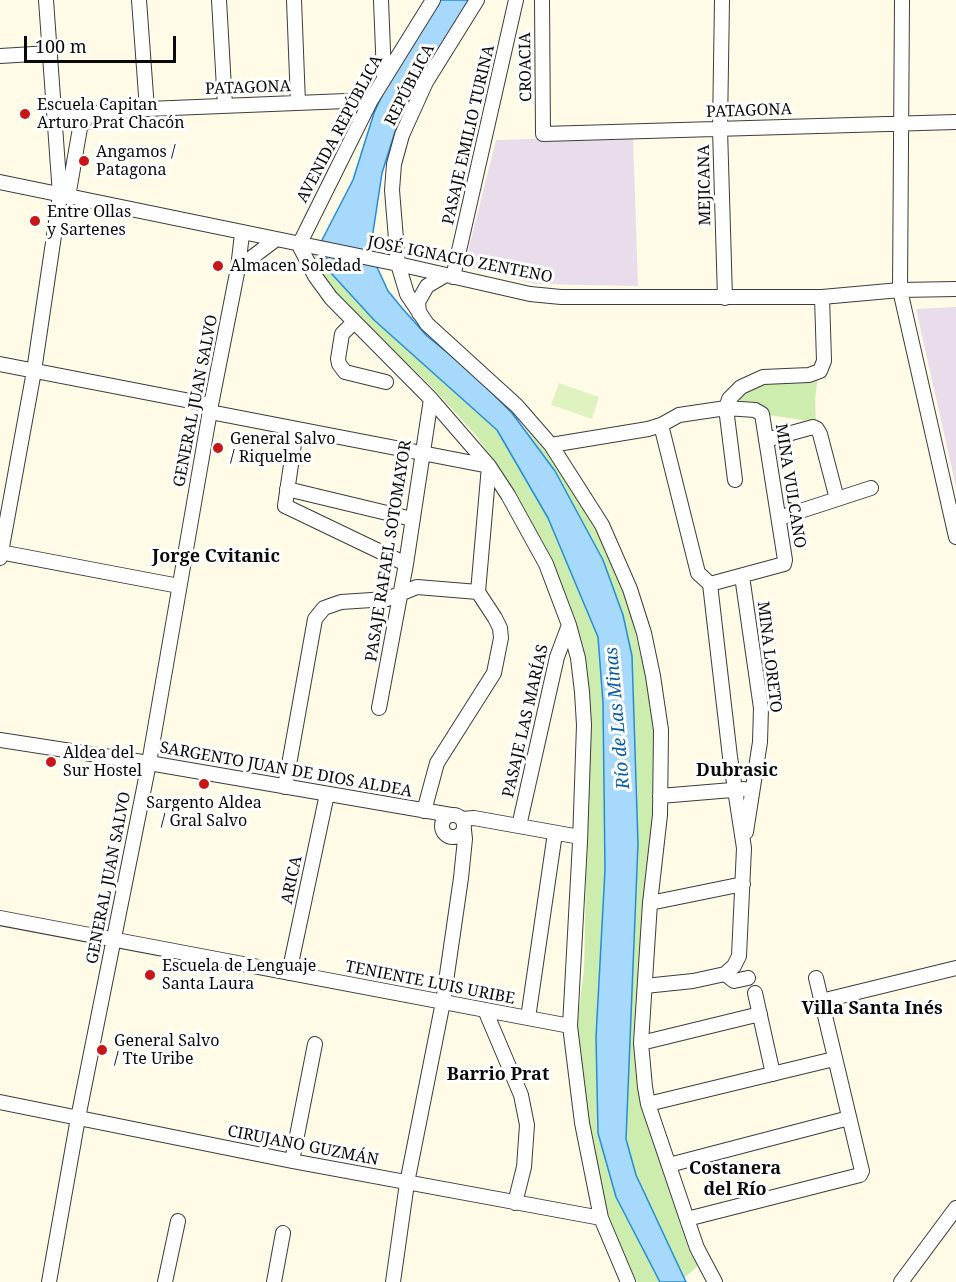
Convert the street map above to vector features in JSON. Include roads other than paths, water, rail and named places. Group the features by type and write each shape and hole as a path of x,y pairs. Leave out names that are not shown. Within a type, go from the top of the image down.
{"street":[{"path":"46,0 64,196"},
{"path":"139,0 147,109"},
{"path":"219,0 225,106"},
{"path":"294,0 298,103"},
{"path":"381,0 384,76"},
{"name":"AVENIDA REPÚBLICA","path":"305,246 371,100 433,0"},
{"name":"REPÚBLICA","path":"477,0 426,82 402,135 394,164 392,263 419,313 438,334 517,406 551,445 602,525 630,589 644,633 661,730 660,796 640,1043 648,1104 697,1248 714,1282"},
{"name":"PASAJE EMILIO TURINA","path":"448,277 516,0"},
{"name":"CROACIA","path":"542,0 543,134"},
{"name":"MEJICANA","path":"722,0 720,129 725,298"},
{"path":"902,0 900,290 956,537"},
{"path":"0,56 50,53"},
{"name":"PATAGONA","path":"56,116 147,109 371,100"},
{"path":"88,115 80,128 64,196 0,554 179,586"},
{"name":"PATAGONA","path":"543,134 956,122"},
{"name":"JOSÉ IGNACIO ZENTENO","path":"0,182 530,294 561,297 822,297 900,290 956,289"},
{"name":"GENERAL JUAN SALVO","path":"49,1282 78,1118 149,763 238,268 242,234"},
{"path":"238,268 275,240"},
{"path":"305,246 315,276 331,298 431,399 489,466 508,495 546,564 569,625 578,658 584,725 570,1026 582,1123 601,1218 628,1282"},
{"path":"419,313 418,302 427,286 448,277"},
{"path":"735,480 726,408 729,399 741,387 763,377 809,375 820,371 824,360 822,297"},
{"path":"354,322 342,334 339,364 345,372 386,382"},
{"path":"0,364 211,408 296,430 489,466"},
{"name":"PASAJE RAFAEL SOTOMAYOR","path":"379,708 406,564 431,399"},
{"path":"551,445 661,425 679,415 726,408"},
{"name":"MINA VULCANO","path":"726,408 755,410 762,414 785,560 784,564 742,576"},
{"path":"645,987 725,974 734,966 739,956 743,885 744,848 710,584 698,573 661,425"},
{"path":"766,440 813,427 817,429 837,499"},
{"path":"296,430 285,506 406,564"},
{"path":"424,811 438,763 494,673 501,638 500,628 478,592 489,466"},
{"path":"779,518 871,488"},
{"path":"287,489 412,519"},
{"path":"710,584 742,576"},
{"name":"MINA LORETO","path":"742,576 761,708 760,742 744,848"},
{"path":"285,787 315,619 324,608 340,602 387,599 417,587 478,592"},
{"name":"PASAJE LAS MARÍAS","path":"519,826 556,657 569,625"},
{"name":"SARGENTO JUAN DE DIOS ALDEA","path":"0,740 149,763 424,811 459,822 474,818 580,837"},
{"path":"660,796 752,789"},
{"name":"ARICA","path":"289,973 327,794"},
{"name":"SARGENTO JUAN DE DIOS ALDEA","path":"424,811 445,833"},
{"path":"459,822 442,822 461,878"},
{"path":"445,833 459,836 459,822"},
{"path":"393,1282 407,1183 443,1002 461,878 465,839 459,822"},
{"path":"528,1018 555,833"},
{"path":"650,903 743,885"},
{"name":"TENIENTE LUIS URIBE","path":"0,918 570,1026"},
{"path":"821,1001 956,968"},
{"path":"725,974 734,981 748,978"},
{"path":"687,1219 861,1175 862,1171 816,978"},
{"path":"755,993 773,1074"},
{"path":"485,1010 521,1095 527,1125 524,1167 515,1203"},
{"path":"640,1043 760,1014"},
{"path":"292,1161 315,1044"},
{"path":"648,1104 834,1059"},
{"name":"CIRUJANO GUZMÁN","path":"0,1102 292,1161 601,1218"},
{"path":"669,1165 849,1118"},
{"path":"902,1282 956,1208"},
{"path":"165,1282 178,1221"},
{"path":"274,1282 283,1233"}],"water":[{"name":"Río de Las Minas","path":"440,0 470,0 422,75 399,119 382,173 370,252 388,291 402,308 427,336 471,372 512,413 555,471 603,560 623,615 632,656 638,844 626,1139 636,1175 686,1282 660,1282 616,1197 598,1133 596,1037 605,870 603,703 598,637 548,518 497,430 374,320 330,272 322,240 353,180 374,113 385,89"}],"place":[{"name":"Escuela Capitan Arturo Prat Chacón","path":"25,114"},
{"name":"Angamos / Patagona","path":"84,161"},
{"name":"Entre Ollas y Sartenes","path":"35,221"},
{"name":"Almacen Soledad","path":"218,266"},
{"name":"General Salvo / Riquelme","path":"218,448"},
{"name":"Aldea del Sur Hostel","path":"51,762"},
{"name":"Sargento Aldea / Gral Salvo","path":"204,784"},
{"name":"Escuela de Lenguaje Santa Laura","path":"150,975"},
{"name":"General Salvo / Tte Uribe","path":"102,1050"}],"district":[{"name":"Jorge Cvitanic","path":"216,557"},
{"name":"Dubrasic","path":"737,771"},
{"name":"Villa Santa Inés","path":"872,1009"},
{"name":"Barrio Prat","path":"498,1075"},
{"name":"Costanera del Río","path":"735,1179"}]}
